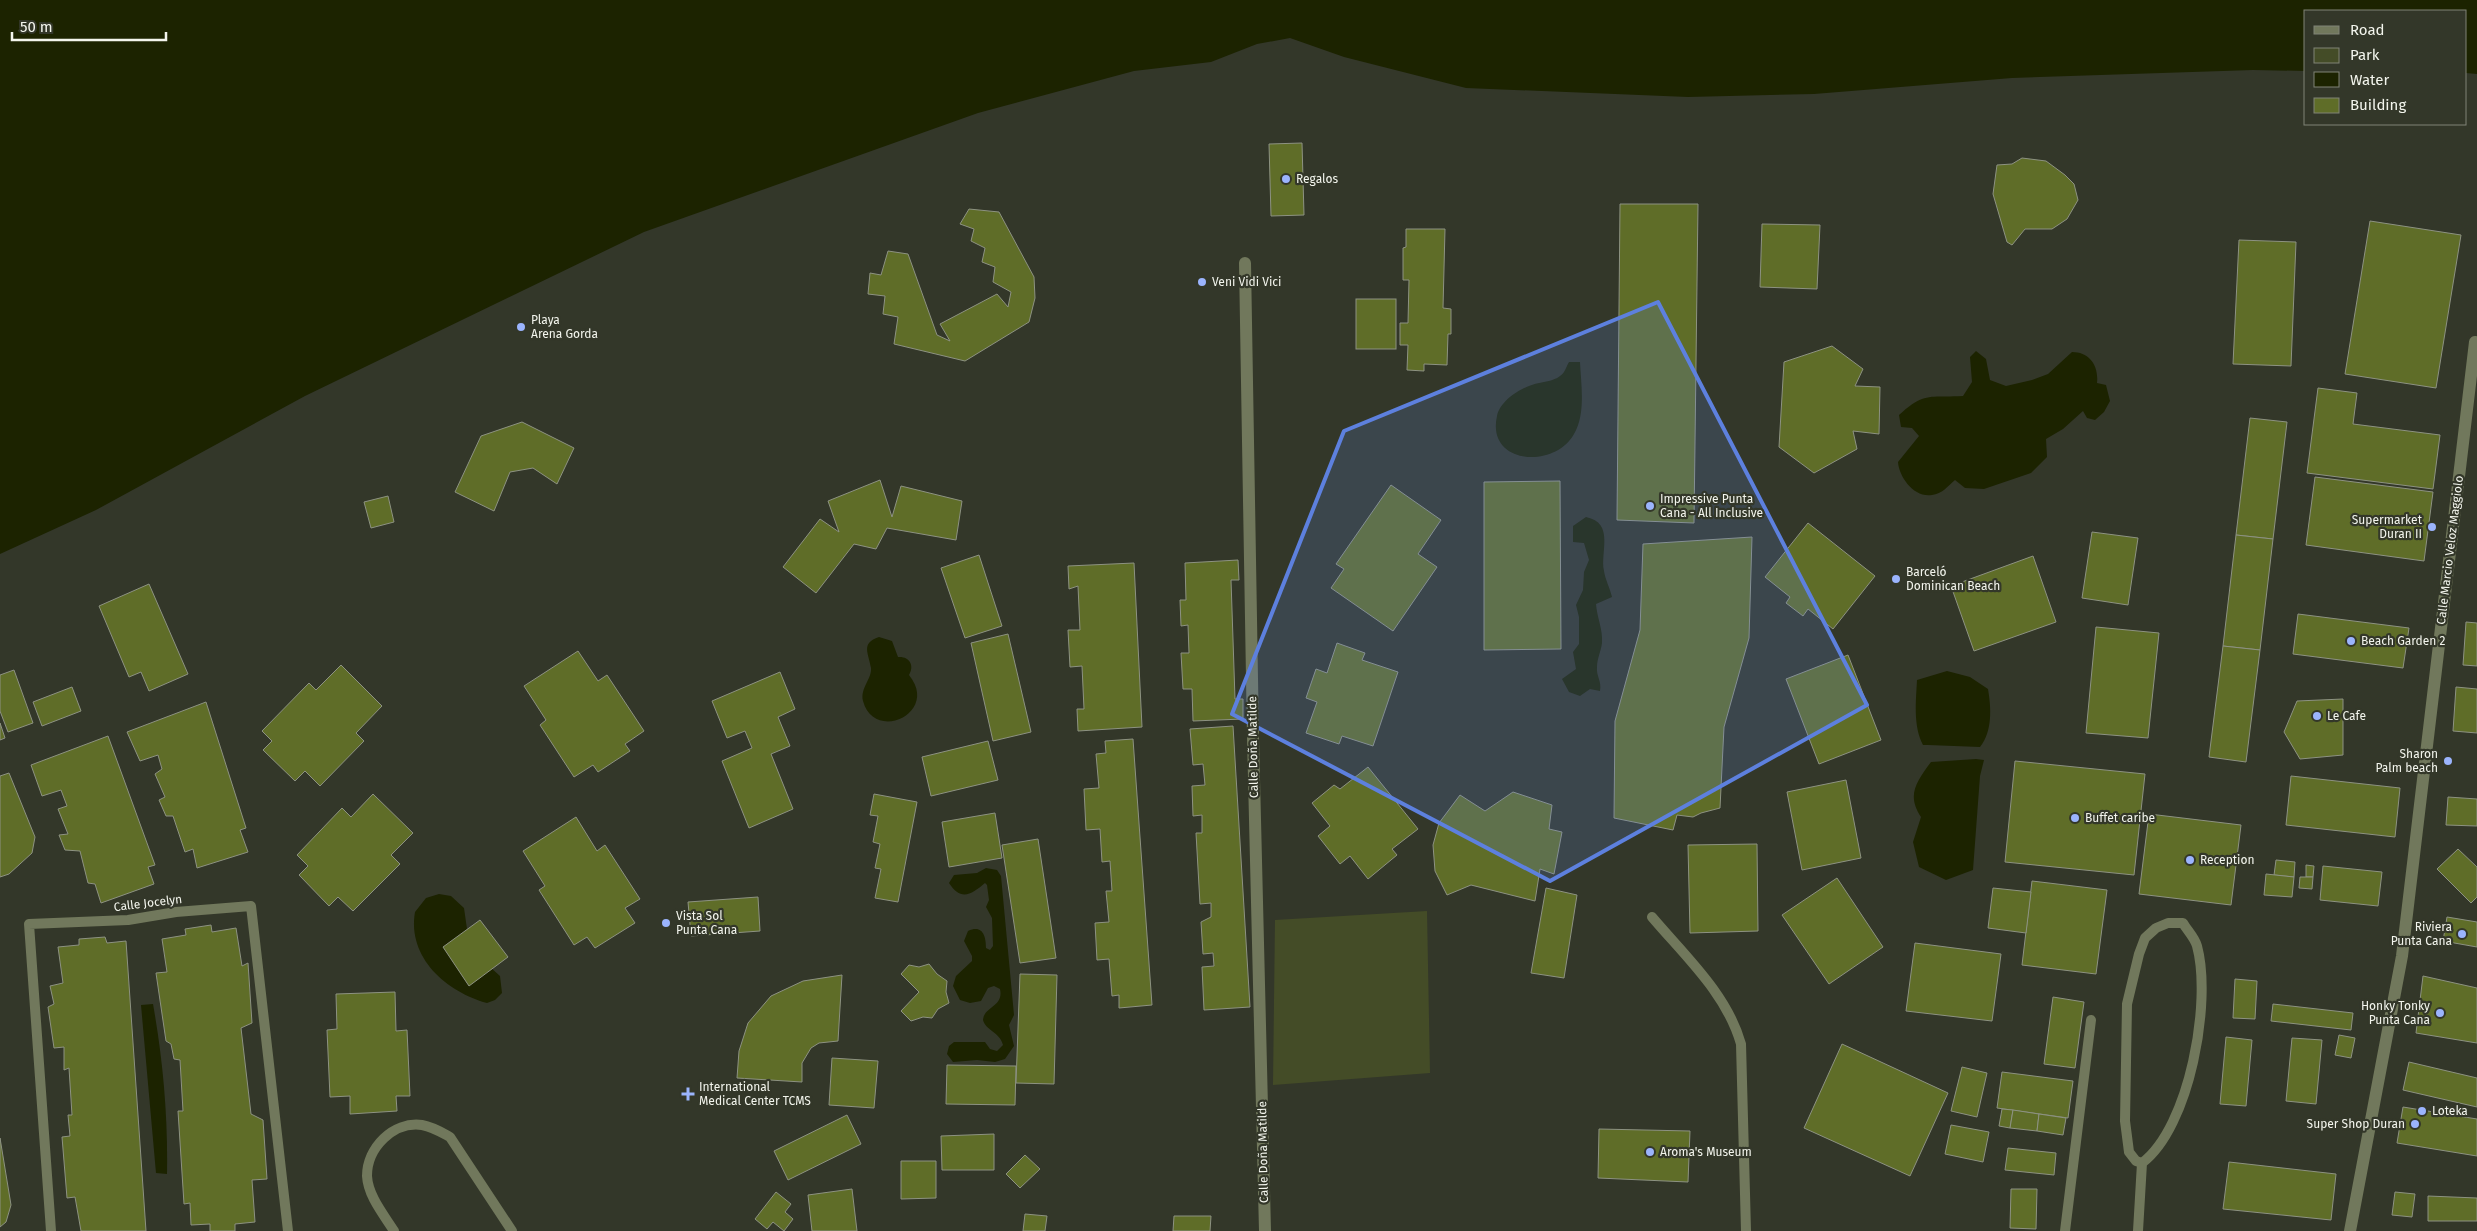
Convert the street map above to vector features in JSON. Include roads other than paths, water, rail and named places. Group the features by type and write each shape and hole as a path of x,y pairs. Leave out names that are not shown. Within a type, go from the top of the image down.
{"street":[{"name":"Calle Doña Matilde","path":"1245,263 1253,737 1265,1231"},
{"name":"Calle Marcio Veloz Maggiolo","path":"2350,1231 2402,956 2475,342"}],"lane":[{"name":"Calle Jocelyn","path":"51,1231 29,924 128,920 176,912 251,906 288,1231"},
{"path":"1652,917 1721,999 1736,1027 1741,1044 1746,1231"},
{"path":"2138,1231 2142,1162 2156,1149 2172,1121 2189,1080 2200,1036 2202,1000 2197,944 2183,923 2168,923 2156,928 2146,938 2139,954 2127,1004 2125,1121 2129,1152 2136,1161 2142,1162"},
{"path":"2065,1231 2090,1020"},
{"path":"394,1231 370,1193 367,1176 370,1160 377,1145 389,1134 404,1127 420,1125 436,1129 450,1137 512,1231"}],"water":[{"path":"0,0 2477,0 2477,74 2467,73 2467,10 2304,10 2304,71 2253,70 2012,78 1814,94 1688,97 1466,88 1344,57 1290,38 1257,44 1211,62 1134,71 978,113 644,232 305,396 96,510 0,554"},
{"path":"1976,351 1986,359 1990,380 2006,386 2048,374 2072,352 2083,354 2094,365 2097,383 2106,385 2110,401 2104,412 2095,420 2087,418 2083,411 2063,429 2046,439 2047,457 2031,473 1984,489 1965,488 1955,480 1939,493 1925,495 1919,493 1904,480 1898,462 1919,436 1912,428 1901,427 1899,415 1915,402 1928,397 1963,396 1972,382 1970,357"},
{"path":"1569,362 1580,362 1582,389 1580,417 1574,434 1565,445 1552,453 1538,457 1524,457 1512,452 1502,444 1496,432 1497,416 1501,406 1524,388 1561,376"},
{"path":"1586,517 1595,520 1603,532 1604,571 1612,597 1596,604 1602,638 1597,667 1600,691 1590,689 1580,696 1569,692 1562,679 1576,669 1573,652 1579,644 1579,617 1576,605 1583,590 1584,572 1589,560 1584,543 1573,542 1573,526"},
{"path":"879,637 892,641 898,657 905,658 910,662 911,671 909,675 916,689 916,701 911,711 902,718 891,721 879,720 869,714 863,701 863,692 871,672 867,650 869,642"},
{"path":"1947,671 1970,677 1988,689 1990,719 1987,734 1980,747 1923,745 1916,722 1917,680"},
{"path":"1984,760 1980,776 1973,870 1946,880 1919,867 1913,842 1921,817 1914,802 1915,788 1931,762"},
{"path":"986,868 997,870 1001,876 1014,1015 1009,1025 1014,1046 1005,1059 995,1062 977,1060 953,1062 947,1054 949,1046 954,1042 985,1042 990,1049 997,1051 1003,1045 999,1037 987,1027 983,1020 984,1015 997,1003 1000,989 994,986 988,988 981,1001 970,1003 960,1000 953,986 956,976 972,961 972,956 964,941 968,931 973,929 980,930 984,936 986,948 990,950 993,946 992,918 986,907 989,900 985,883 971,893 962,894 953,889 949,883 954,875 977,873"},
{"path":"439,894 451,896 464,908 468,936 480,958 500,976 502,993 495,1000 487,1003 458,991 433,971 424,958 417,944 414,929 415,912 426,898"},
{"path":"153,1004 160,1046 164,1089 167,1131 167,1174 156,1173 141,1005"}],"place":[{"name":"Regalos","path":"1286,179"},
{"name":"Veni Vidi Vici","path":"1202,282"},
{"name":"Playa Arena Gorda","path":"521,327"},
{"name":"Impressive Punta Cana - All Inclusive","path":"1650,506"},
{"name":"Supermarket Duran II","path":"2432,527"},
{"name":"Barceló Dominican Beach","path":"1896,579"},
{"name":"Beach Garden 2","path":"2351,641"},
{"name":"Le Cafe","path":"2317,716"},
{"name":"Sharon Palm beach","path":"2448,761"},
{"name":"Buffet caribe","path":"2075,818"},
{"name":"Reception","path":"2190,860"},
{"name":"Vista Sol Punta Cana","path":"666,923"},
{"name":"Riviera Punta Cana","path":"2462,934"},
{"name":"Honky Tonky Punta Cana","path":"2440,1013"},
{"name":"International Medical Center TCMS","path":"688,1094"},
{"name":"Loteka","path":"2422,1111"},
{"name":"Super Shop Duran","path":"2415,1124"},
{"name":"Aroma's Museum","path":"1650,1152"}]}
